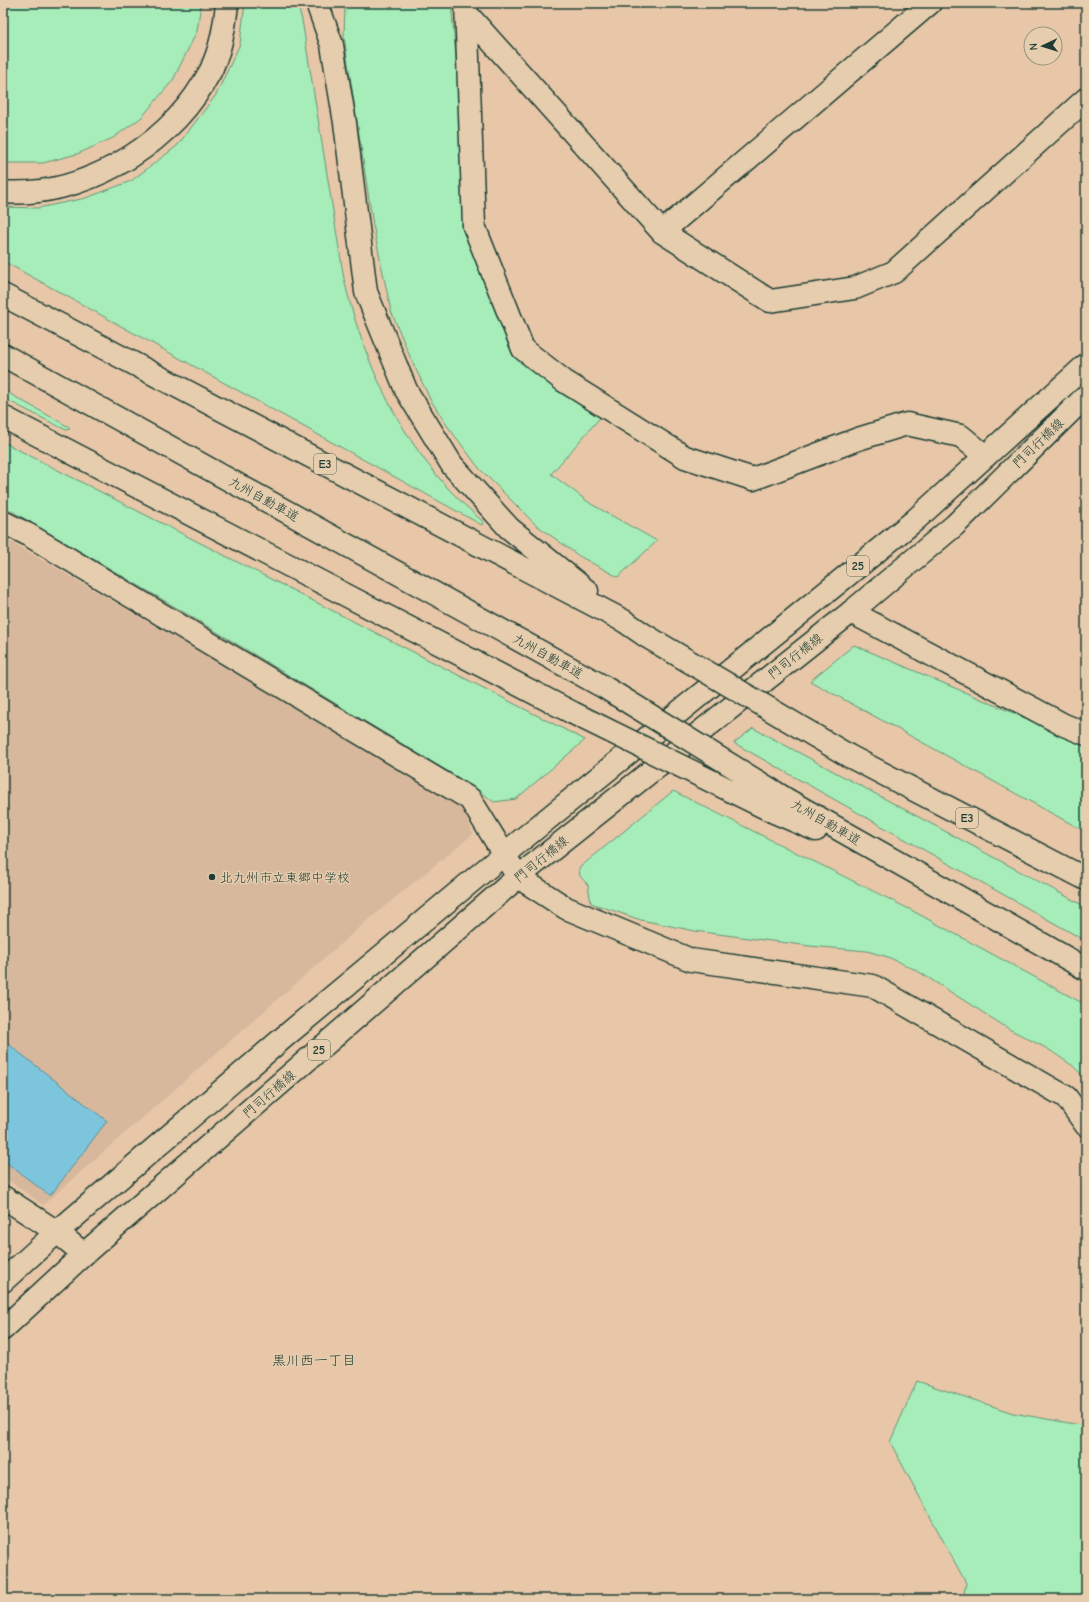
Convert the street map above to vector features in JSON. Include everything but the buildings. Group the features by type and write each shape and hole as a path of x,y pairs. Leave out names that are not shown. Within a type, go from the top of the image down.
{"main road":[{"path":"3,192 18,193 56,189 91,177 117,165 142,149 171,126 193,101 213,66 224,31 227,3"},
{"path":"317,3 332,45 345,123 366,292 406,390 452,465 509,528 624,621"},
{"path":"662,232 930,3"},
{"path":"467,9 662,232 770,301 855,288 894,272 1086,99"},
{"path":"467,9 474,226 523,349 564,381 685,457 753,479 858,438 907,424 961,436 985,456"},
{"name":"E3","path":"3,295 624,621 646,636 849,756 1086,879"},
{"name":"九州自動車道","path":"3,355 604,687 781,807 916,873 1086,969"},
{"name":"門司行橋線","path":"3,1281 57,1232 283,1038 504,855 914,521 1086,365"},
{"name":"門司行橋線","path":"3,1329 84,1254 518,877 851,612 955,525 1086,396"},
{"path":"3,417 573,713 781,807"},
{"path":"3,522 34,538 470,799 518,877 566,908 692,960 873,986 1066,1097 1086,1125"},
{"path":"851,612 1064,725 1086,734"},
{"path":"3,1197 57,1232 84,1254"}],"shaded area":[{"name":"北九州市立東郷中学校","path":"3,537 255,684 464,810 473,834 368,920 43,1205 3,1176"}],"green space":[{"path":"3,3 201,3 197,31 173,80 142,117 113,138 77,154 43,163 3,163"},
{"path":"245,3 297,3 302,20 344,279 360,334 370,362 395,415 427,463 459,500 483,522 482,525 3,261 3,207 38,208 86,198 131,181 177,146 216,95 240,44"},
{"path":"345,3 451,3 471,223 522,344 604,413 551,474 591,504 657,541 618,577 579,556 535,524 479,468 446,424 430,399 391,311 373,225 344,37"},
{"path":"3,390 69,427 70,429 66,430 3,398"},
{"path":"3,442 585,740 516,799 494,802 477,789 187,614 3,506"},
{"path":"854,645 1086,744 1086,832 810,681"},
{"path":"753,728 1086,907 1086,941 734,743"},
{"path":"673,791 911,910 1086,1005 1086,1079 1073,1066 1048,1049 1009,1029 916,970 888,957 867,951 810,946 695,931 641,920 591,903 588,885 580,876 579,868"},
{"path":"917,1381 1013,1413 1086,1426 1086,1599 963,1599 966,1583 890,1442"}],"water":[{"path":"3,1040 107,1121 50,1196 3,1160"}],"place":[{"name":"北九州市立東郷中学校","path":"212,877"}],"district":[{"name":"黒川西一丁目","path":"314,1360"}]}
